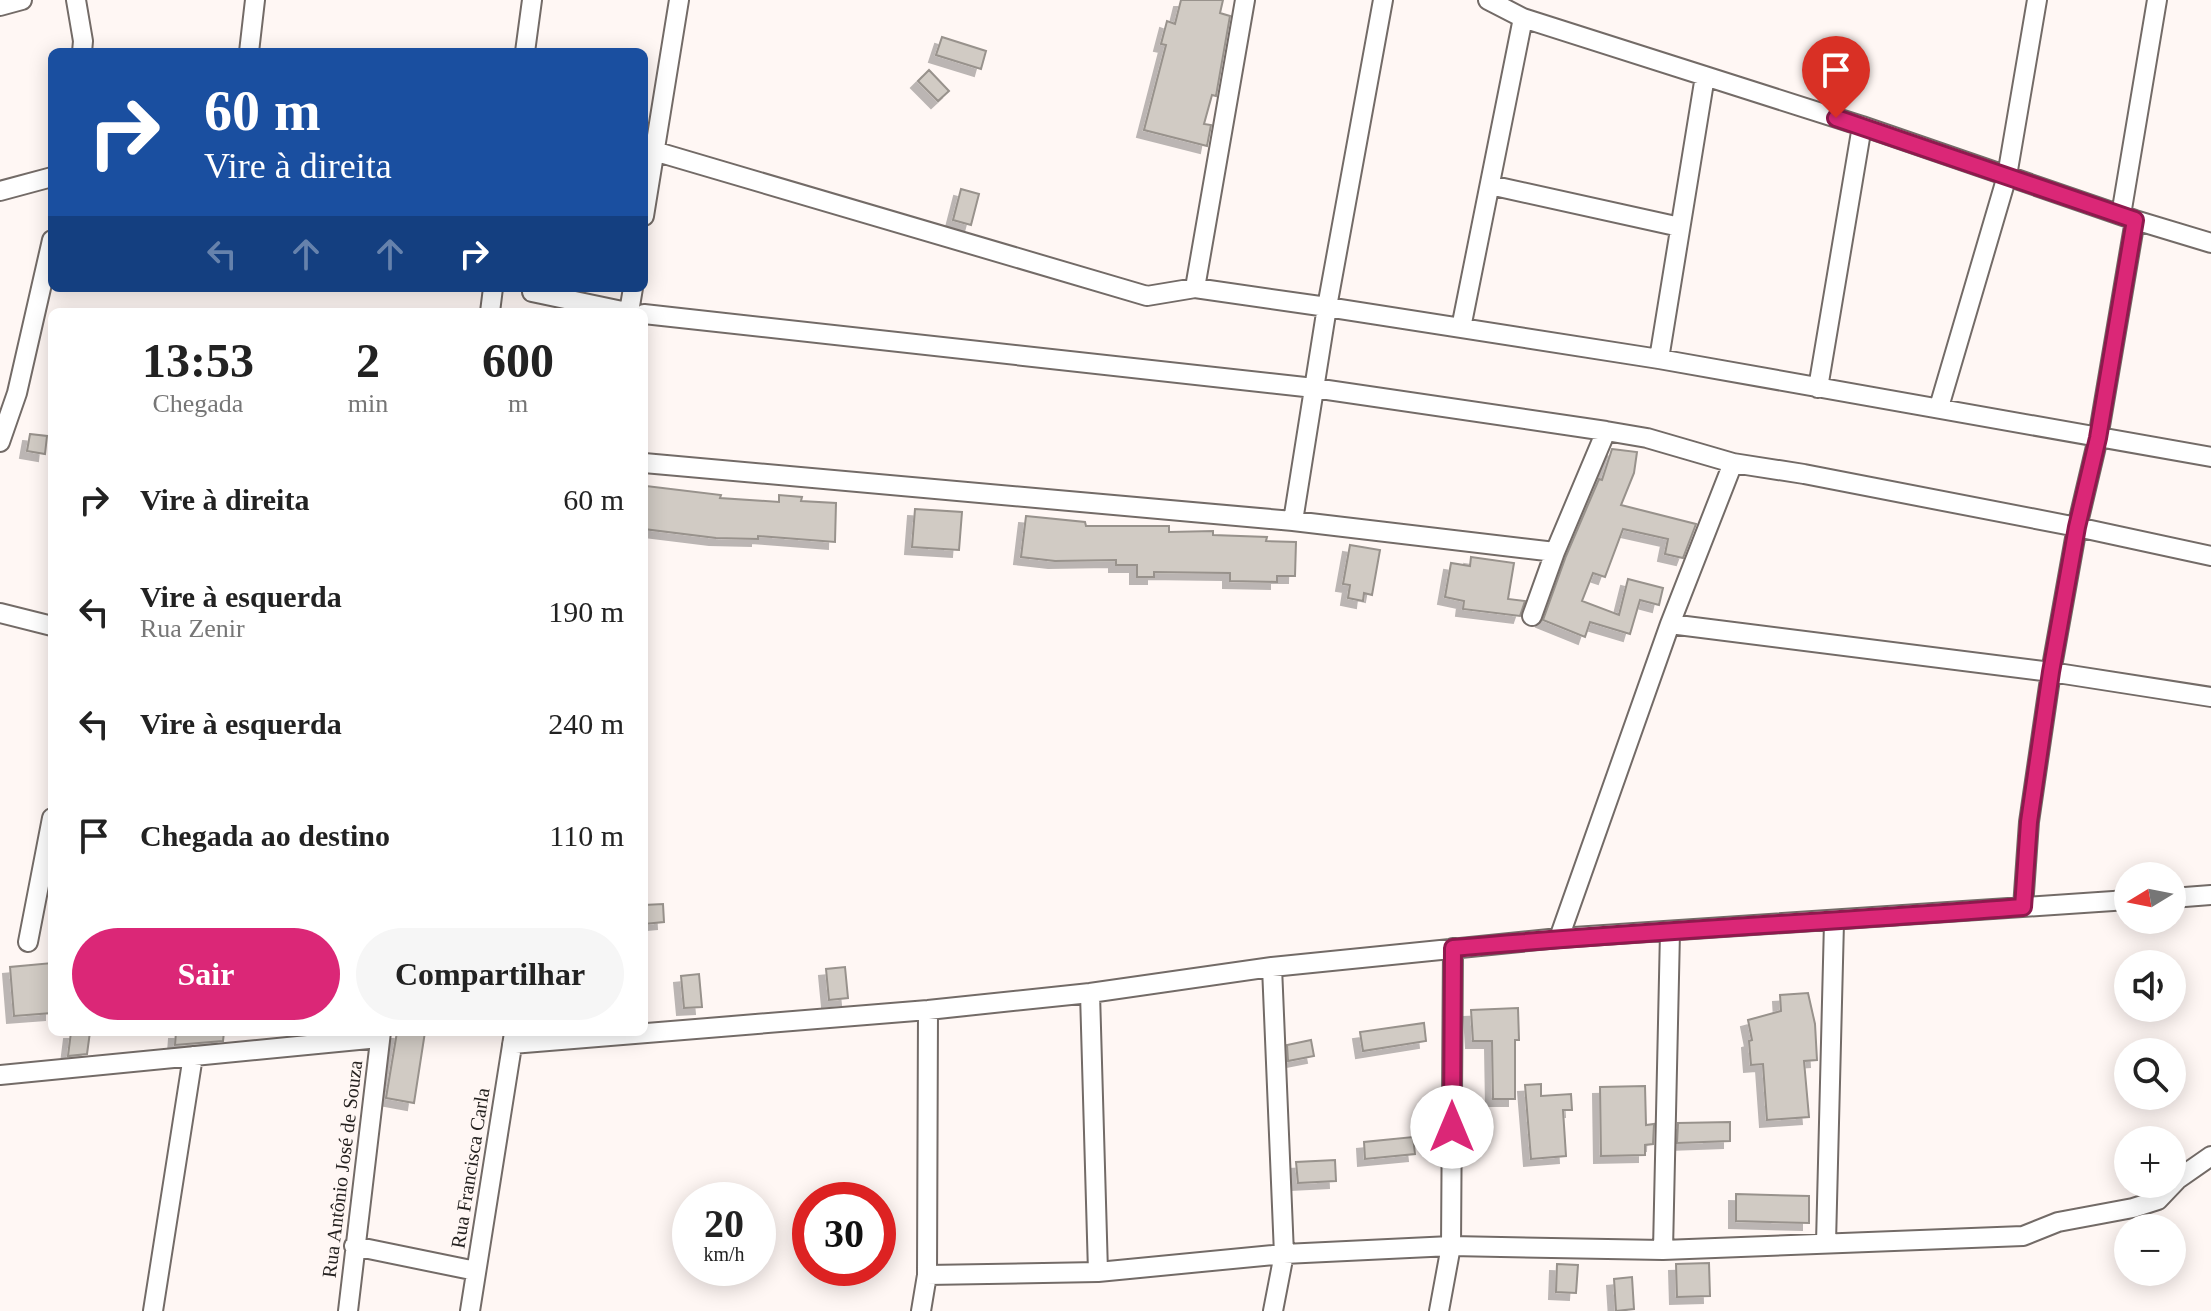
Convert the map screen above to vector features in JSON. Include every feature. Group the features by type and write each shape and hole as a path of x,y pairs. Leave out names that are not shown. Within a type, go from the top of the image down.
{"street":[{"path":"0,6 22,0"},
{"path":"76,0 82,48"},
{"path":"249,48 255,0"},
{"path":"526,48 532,0"},
{"path":"648,190 679,0"},
{"path":"1195,288 1245,0"},
{"path":"1293,521 1327,307 1383,0"},
{"path":"1488,0 1523,18 1862,126 2211,243"},
{"path":"1939,407 2007,176 2037,0"},
{"path":"2023,907 2029,822 2051,672 2077,527 2098,438 2157,0"},
{"path":"1461,328 1523,18"},
{"path":"1659,359 1705,76"},
{"path":"1818,388 1862,126"},
{"path":"654,151 1147,296 1195,288 1327,307 1659,359 2211,457"},
{"path":"0,191 48,178"},
{"path":"1490,185 1680,227"},
{"path":"0,442 9,395 48,254"},
{"path":"532,292 609,308"},
{"path":"648,314 1314,388 1606,431 1647,438 1733,463 2077,527 2211,556"},
{"path":"1532,616 1555,552 1606,431"},
{"path":"648,463 1293,521 1555,552"},
{"path":"1559,938 1670,624 1733,463"},
{"path":"0,613 48,625"},
{"path":"1670,624 2051,672 2211,697"},
{"path":"28,942 48,839"},
{"path":"2186,897 2211,895"},
{"path":"648,1029 928,1010 1090,993 1272,967 1559,938 2114,901"},
{"path":"1826,1243 1834,922"},
{"path":"1663,1250 1670,932"},
{"path":"1439,1311 1451,1246 1453,948"},
{"path":"1272,967 1284,1254 1273,1311"},
{"path":"1090,993 1098,1272"},
{"path":"921,1311 927,1275 928,1010"},
{"path":"0,1075 371,1036"},
{"name":"Rua Antônio José de Souza","path":"348,1311 380,1036"},
{"path":"513,1038 543,1036"},
{"name":"Rua Francisca Carla","path":"470,1311 513,1038"},
{"path":"153,1311 193,1056"},
{"path":"927,1275 1098,1272 1284,1254 1451,1246 1663,1250 2023,1236 2058,1222 2133,1208 2158,1200 2178,1179 2211,1156"},
{"path":"354,1246 476,1271"}],"building":[{"path":"1181,0 1223,0 1220,13 1230,16 1216,96 1212,95 1204,124 1211,125 1207,146 1144,130 1166,45 1161,44 1167,21 1175,24"},
{"path":"942,37 986,51 981,69 936,55"},
{"path":"929,70 949,91 938,101 918,81"},
{"path":"961,189 979,194 971,225 953,220"},
{"path":"30,434 47,436 45,454 27,451"},
{"path":"1612,449 1637,452 1634,473 1621,505 1696,524 1683,558 1665,554 1668,539 1623,529 1605,577 1593,573 1582,601 1619,615 1628,579 1663,588 1659,605 1640,600 1630,634 1590,622 1585,637 1543,620 1566,556 1599,479 1602,480"},
{"path":"648,486 721,495 720,498 779,502 779,495 802,497 801,501 836,503 835,542 758,536 758,539 716,538 648,530"},
{"path":"915,509 962,512 959,550 912,547"},
{"path":"1026,516 1085,522 1086,526 1169,526 1169,532 1213,531 1213,535 1267,537 1266,541 1296,542 1295,576 1277,576 1277,582 1230,581 1230,573 1154,572 1154,577 1137,577 1137,565 1116,565 1116,560 1055,561 1021,557"},
{"path":"1350,545 1380,550 1372,595 1364,593 1363,601 1348,598 1350,585 1343,584"},
{"path":"1471,557 1514,563 1508,599 1525,601 1520,616 1463,609 1464,601 1445,597 1451,563 1470,566"},
{"path":"663,904 664,922 648,924 648,905"},
{"path":"48,963 48,1013 14,1016 10,967"},
{"path":"845,967 848,998 829,1000 826,969"},
{"path":"699,974 702,1007 684,1008 681,976"},
{"path":"1808,993 1815,1024 1817,1060 1804,1061 1809,1117 1767,1120 1763,1064 1751,1065 1749,1041 1752,1040 1748,1020 1781,1011 1780,995"},
{"path":"1518,1008 1515,1099 1493,1099 1492,1041 1473,1041 1471,1010"},
{"path":"1424,1023 1426,1041 1363,1051 1360,1032"},
{"path":"70,1036 89,1036 87,1054 68,1056"},
{"path":"176,1036 224,1036 223,1041 175,1045"},
{"path":"396,1036 424,1036 414,1103 386,1098"},
{"path":"1311,1040 1314,1056 1288,1061 1287,1045"},
{"path":"1541,1084 1541,1096 1571,1094 1572,1110 1563,1110 1566,1156 1531,1159 1525,1085"},
{"path":"1645,1086 1646,1125 1654,1124 1653,1144 1645,1145 1645,1155 1601,1156 1600,1087"},
{"path":"1730,1122 1730,1141 1677,1143 1678,1123"},
{"path":"1413,1137 1415,1154 1365,1159 1364,1142"},
{"path":"1335,1160 1336,1181 1298,1183 1296,1162"},
{"path":"1736,1194 1809,1196 1809,1223 1736,1221"},
{"path":"1709,1263 1710,1296 1677,1297 1676,1264"},
{"path":"1557,1264 1578,1265 1576,1293 1556,1292"},
{"path":"1632,1277 1634,1309 1616,1311 1614,1279"}],"route":[{"path":"1452,1127 1453,948 2023,907 2029,822 2051,672 2077,527 2098,438 2135,220 1836,118"}]}
